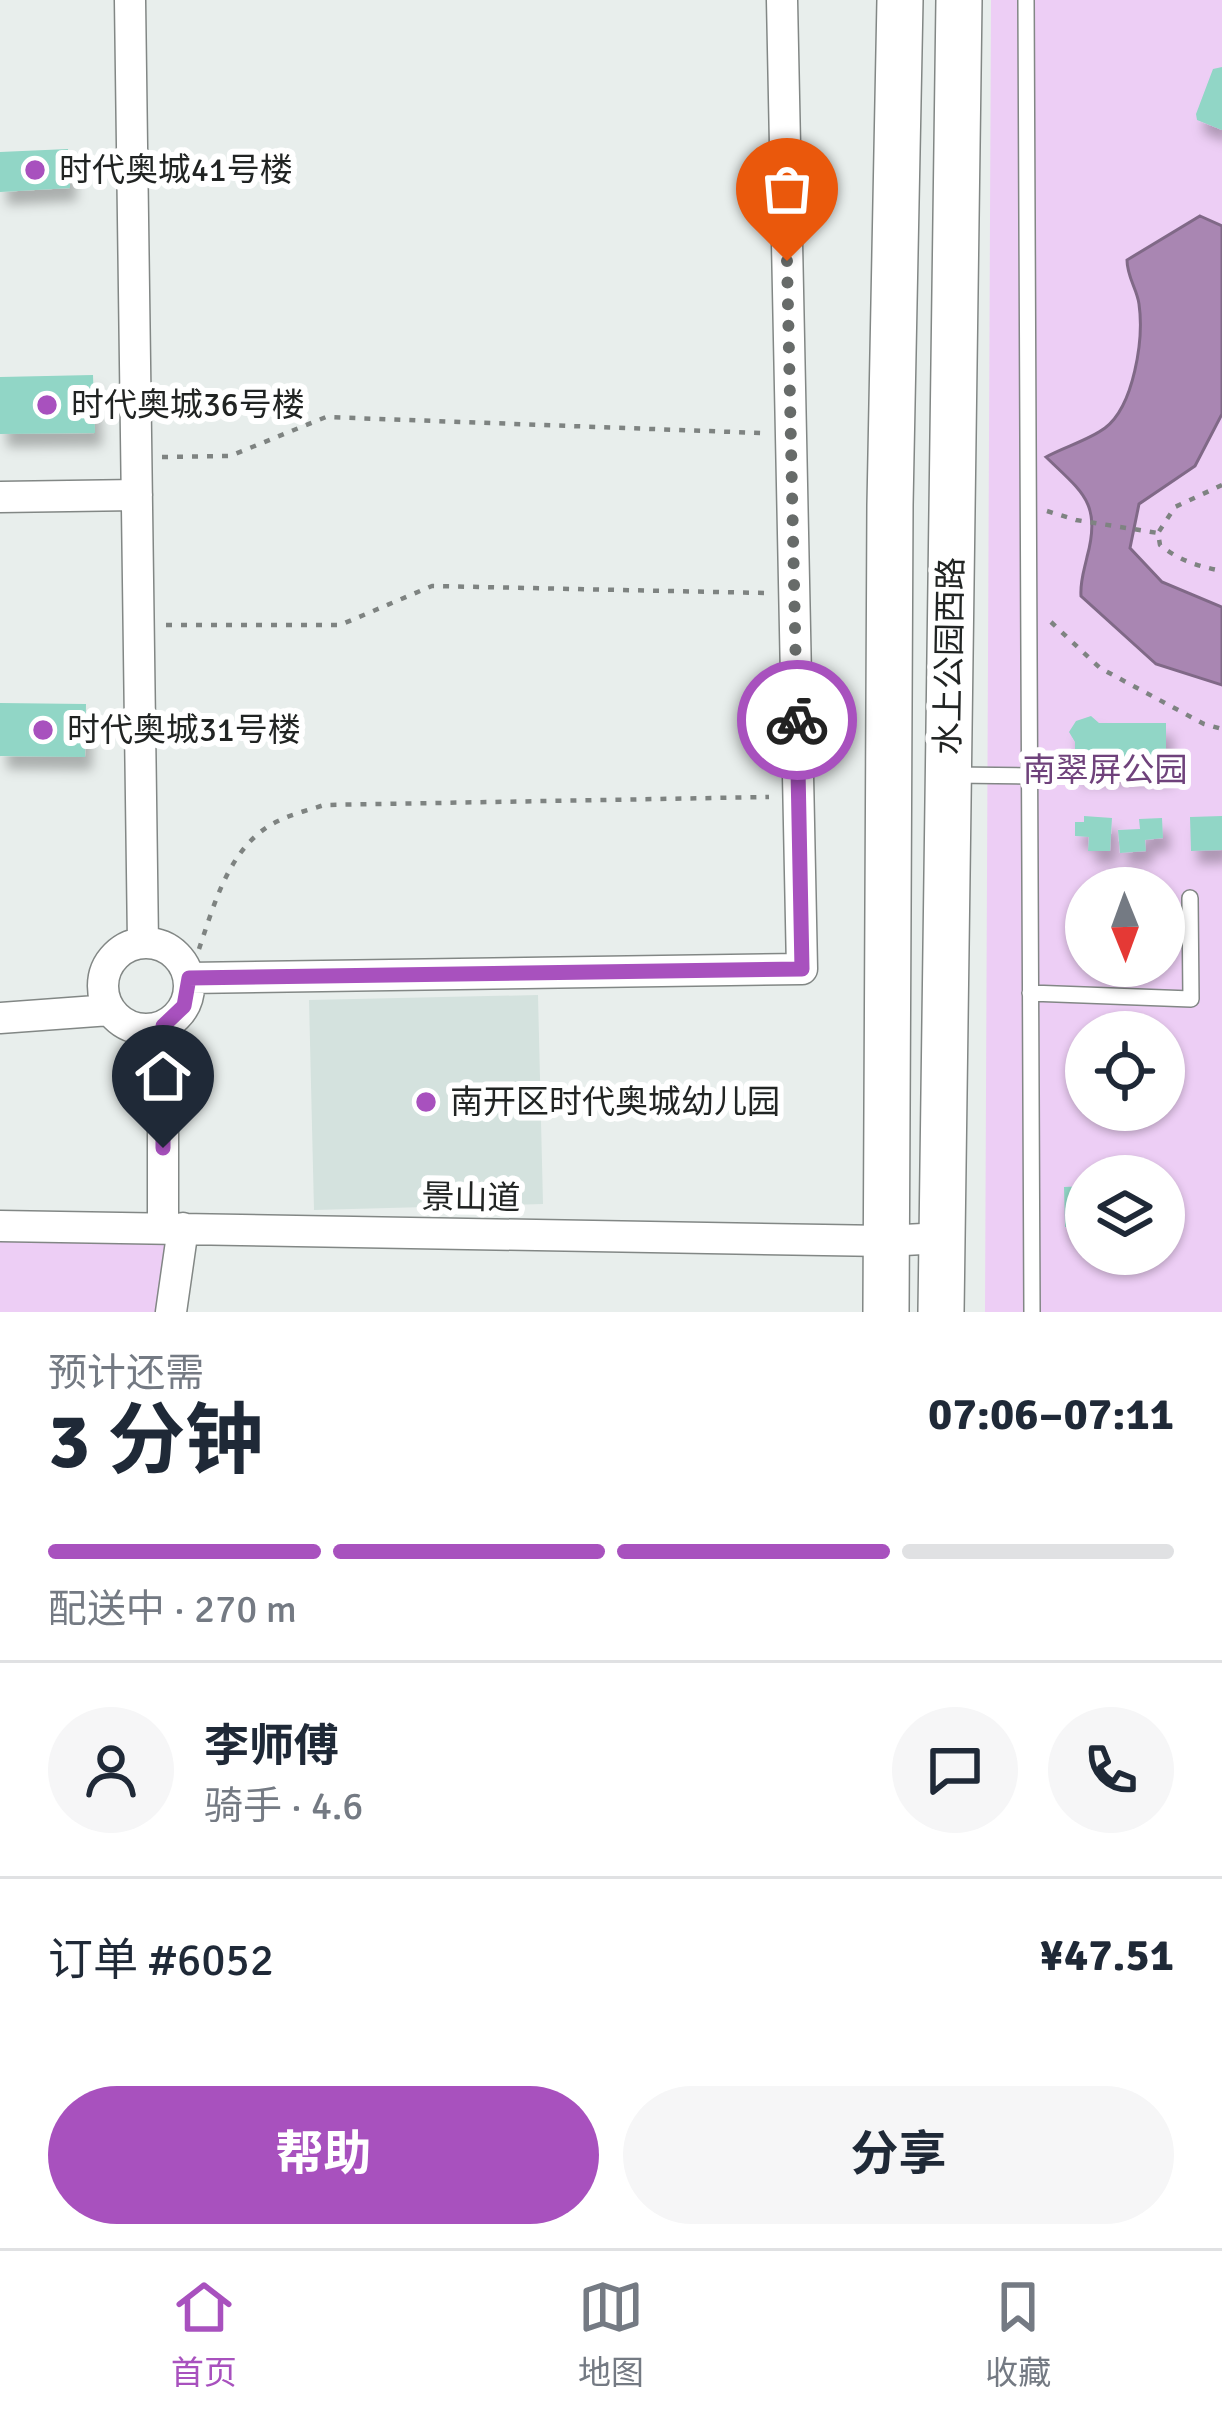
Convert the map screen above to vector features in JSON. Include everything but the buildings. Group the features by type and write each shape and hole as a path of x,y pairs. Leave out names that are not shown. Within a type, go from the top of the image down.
{"main road":[{"name":"水上公园西路","path":"886,1312 890,505 900,0"},
{"name":"水上公园西路","path":"941,1312 959,0"}],"street":[{"path":"130,0 143,943"},
{"path":"189,978 802,969 782,0"},
{"path":"0,497 137,495"},
{"path":"0,1018 110,1010 134,1027 163,1026 184,1006 189,978 177,956 155,944 128,947 108,967 104,981 110,1010"},
{"path":"163,1026 173,1228 171,1312"},
{"name":"景山道","path":"0,1226 885,1241 942,1238"}],"lane":[{"path":"1026,0 1031,1312"},
{"path":"948,775 1029,776"},
{"path":"1030,993 1191,999 1190,898"}],"path":[{"path":"136,457 230,456 326,417 791,434"},
{"path":"1222,485 1175,507 1158,533 1160,545 1173,555 1193,566 1222,571"},
{"path":"1030,509 1158,533"},
{"path":"139,625 340,625 433,586 794,593"},
{"path":"1028,610 1048,619 1100,668 1222,729"},
{"path":"189,978 220,890 245,845 276,821 324,805 799,797"}],"shaded area":[{"path":"1200,216 1222,226 1222,414 1195,466 1139,504 1130,548 1162,582 1222,607 1222,685 1156,664 1081,596 1091,539 1090,511 1079,490 1046,457 1105,428 1130,388 1140,318 1127,260"},
{"name":"南开区时代奥城幼儿园","path":"538,995 543,1204 314,1210 309,1000"}],"green space":[{"name":"南翠屏公园","path":"991,0 1222,0 1222,1312 985,1312"},
{"path":"0,1230 175,1232 166,1312 0,1312"}],"way so far":[{"path":"787,261 797,720"}],"place":[{"name":"时代奥城41号楼","path":"35,170"},
{"name":"时代奥城36号楼","path":"47,405"},
{"name":"时代奥城31号楼","path":"43,730"},
{"name":"南开区时代奥城幼儿园","path":"426,1102"}],"route":[{"path":"163,1148 163,1026 184,1006 189,978 802,969 797,720"}]}
